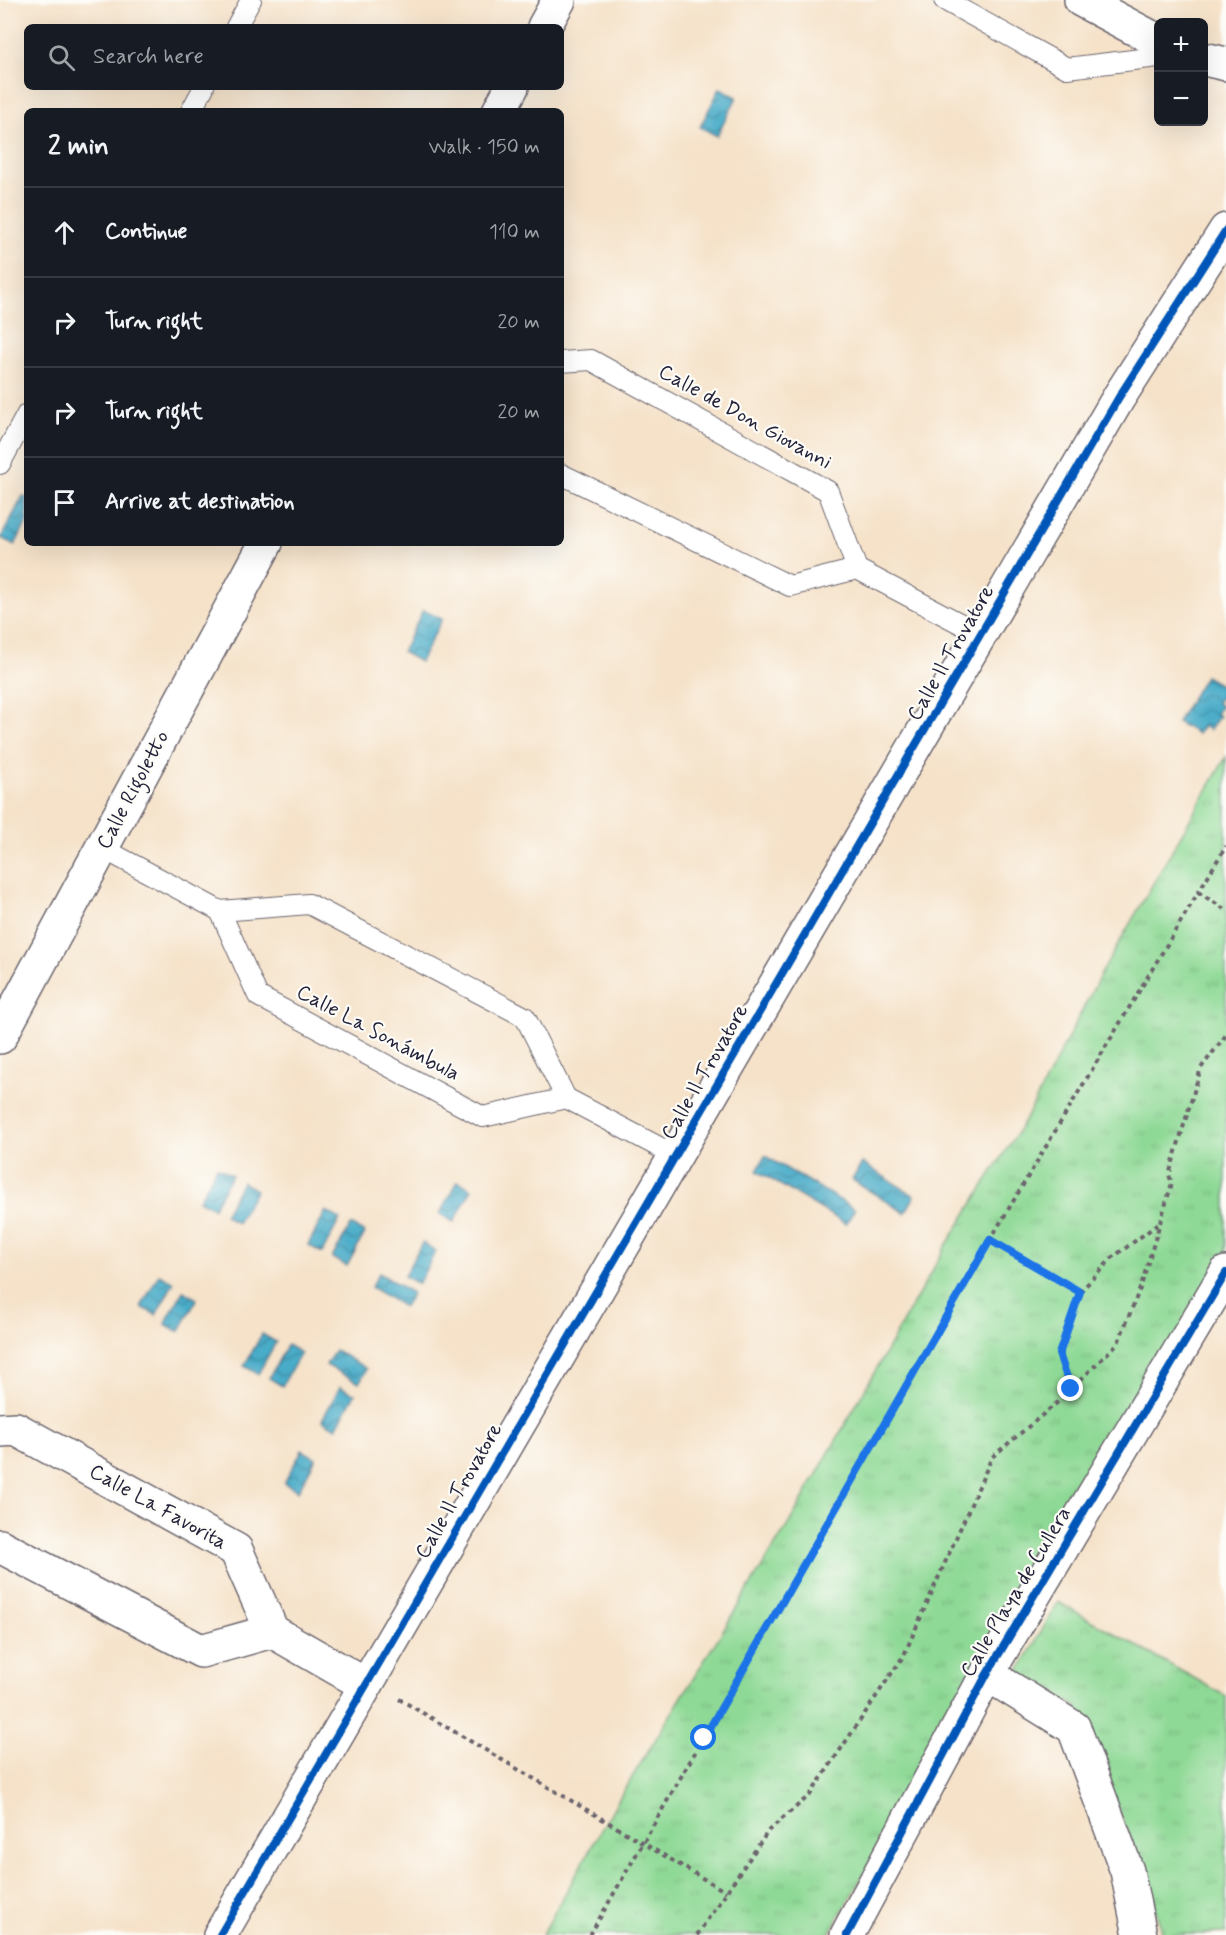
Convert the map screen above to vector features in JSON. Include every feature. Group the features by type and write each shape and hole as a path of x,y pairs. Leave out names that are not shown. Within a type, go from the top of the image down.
{"street":[{"path":"546,24 559,0"},
{"path":"1082,0 1154,39"},
{"path":"1208,60 1226,64"},
{"path":"501,108 510,90"},
{"name":"Calle Il Trovatore","path":"220,1935 982,635 1119,397 1226,230"},
{"name":"Calle Rigoletto","path":"0,1037 264,546"},
{"name":"Calle Playa de Cullera","path":"847,1935 987,1674 1226,1273"},
{"name":"Calle La Favorita","path":"0,1430 16,1429 236,1550 272,1631"},
{"path":"0,1546 201,1652 272,1631 366,1685"},
{"path":"987,1674 1074,1728 1127,1871 1140,1935"}],"lane":[{"path":"238,24 251,0"},
{"path":"944,0 1067,68 1154,57"},
{"path":"193,108 202,90"},
{"name":"Calle de Don Giovanni","path":"564,362 591,360 828,491 857,569"},
{"path":"0,464 24,420"},
{"path":"564,475 790,586 857,569 982,635"},
{"path":"102,848 220,910 309,904 525,1017 566,1098 676,1156"},
{"name":"Calle La Sonámbula","path":"220,910 258,996 483,1117 566,1098"}],"path":[{"path":"590,1935 990,1240 1226,846"},
{"path":"1198,892 1226,910"},
{"path":"697,1935 769,1830 810,1795 904,1655 992,1457 1071,1389 1118,1343 1141,1286 1172,1183 1169,1175 1201,1068 1226,1035"},
{"path":"1071,1389 1059,1354 1080,1292 1112,1258 1160,1223"},
{"path":"990,1240 1080,1292"},
{"path":"399,1699 726,1892"}],"green space":[{"path":"1226,757 1226,1256 828,1935 542,1935 618,1800 788,1525 946,1246 1028,1115 1101,974"},
{"path":"1058,1602 1226,1696 1226,1933 1163,1935 1142,1867 1077,1707 1018,1672"}],"water":[{"path":"720,88 737,97 717,136 700,127"},
{"path":"24,496 24,528 15,545 1,538"},
{"path":"423,610 442,619 420,662 402,652"},
{"path":"1205,676 1226,688 1217,703 1221,706 1216,714 1219,716 1210,730 1203,726 1198,734 1177,722"},
{"path":"765,1156 855,1209 846,1224 757,1171"},
{"path":"862,1163 915,1196 905,1213 852,1180"},
{"path":"217,1167 232,1175 213,1208 199,1200"},
{"path":"458,1181 472,1189 454,1222 440,1214"},
{"path":"242,1182 256,1190 237,1223 224,1215"},
{"path":"326,1211 340,1219 322,1253 308,1245"},
{"path":"351,1225 365,1233 347,1266 332,1258"},
{"path":"422,1243 436,1251 418,1284 404,1276"},
{"path":"379,1273 412,1293 404,1307 371,1287"},
{"path":"159,1274 174,1282 156,1315 141,1307"},
{"path":"183,1291 197,1299 179,1332 165,1324"},
{"path":"262,1334 276,1342 258,1374 244,1366"},
{"path":"287,1345 301,1353 282,1386 269,1378"},
{"path":"335,1350 367,1369 359,1383 326,1365"},
{"path":"340,1387 355,1394 336,1428 322,1420"},
{"path":"302,1450 316,1458 298,1491 284,1483"}],"cycle path":[{"path":"220,1935 1119,397 1226,230"},
{"path":"847,1935 987,1674 1226,1273"}],"route":[{"path":"704,1738 990,1240 1080,1292 1059,1354 1071,1389"}]}
